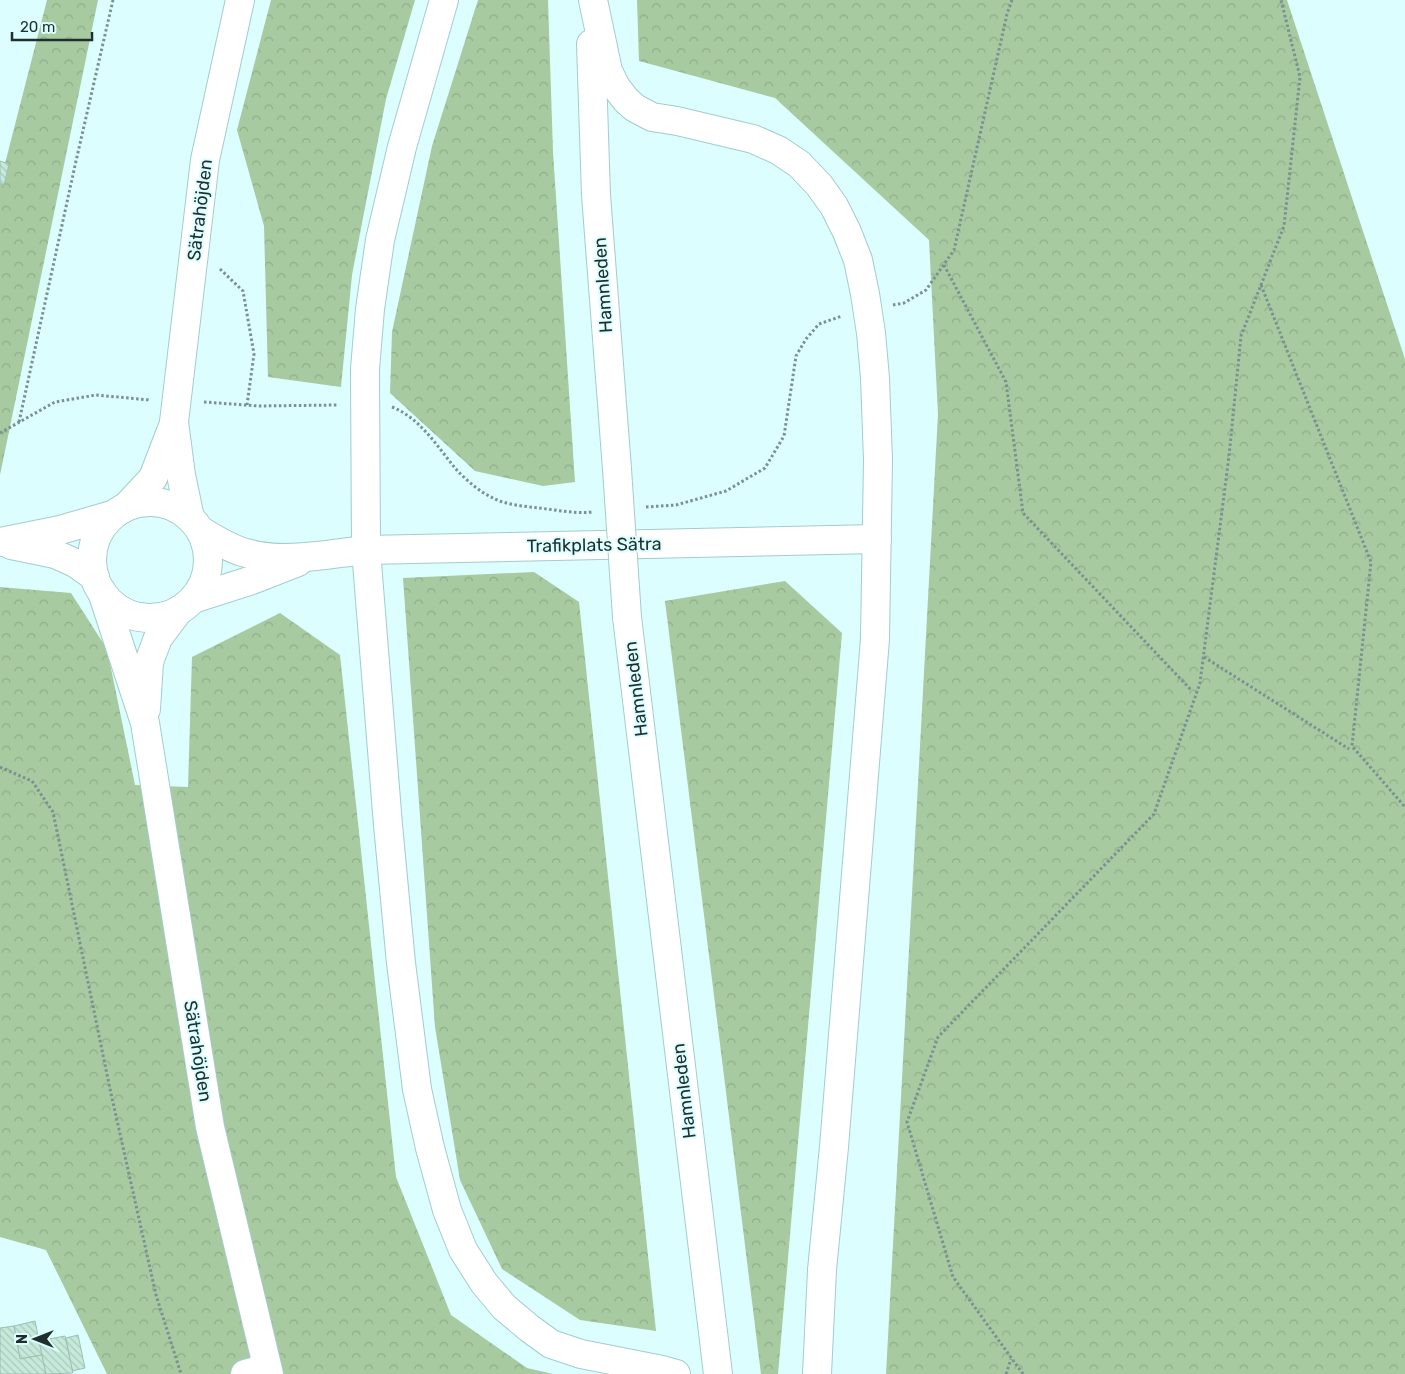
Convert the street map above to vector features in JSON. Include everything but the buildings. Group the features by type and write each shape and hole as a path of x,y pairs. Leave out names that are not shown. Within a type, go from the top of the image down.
{"main road":[{"name":"Sätrahöjden","path":"120,511 153,478 174,422 205,160 240,0"},
{"path":"444,0 402,147 380,240 370,309 365,369 366,550 401,963 417,1089 430,1148 447,1210 463,1250 484,1282 504,1307 528,1328 551,1344 581,1354 676,1374"},
{"path":"591,0 608,71 616,87 635,108 652,117 753,139 778,150 799,164 819,185 847,232 858,260 865,294 875,378 878,460 875,639 834,1147 822,1270 817,1374"},
{"name":"Hamnleden","path":"591,0 596,195 627,617 718,1374"},
{"name":"Sätrahöjden","path":"174,422 181,475 195,524"},
{"path":"143,502 160,502 176,508 195,524 207,548 208,566 203,583 186,604 162,616 146,618 128,614 114,605 98,585 75,563 55,554 0,542 60,530 143,502"},
{"path":"98,585 92,560 94,544 101,528 120,511"},
{"name":"Trafikplats Sätra","path":"195,524 218,541 245,553 268,558 311,557 366,550 877,539"},
{"name":"Trafikplats Sätra","path":"186,604 311,557"},
{"name":"Sätrahöjden","path":"98,585 145,724 210,1127 260,1372"},
{"name":"Sätrahöjden","path":"145,724 149,662 158,638 186,604"}],"path":[{"path":"19,422 113,0"},
{"path":"885,306 904,303 926,290 954,250 1007,14 1012,0"},
{"path":"1023,1374 954,1277 907,1122 938,1037 1154,814 1200,683 1229,456 1241,336 1284,226 1300,77 1281,0"},
{"path":"219,265 243,291 254,354 247,405"},
{"path":"944,265 1006,382 1023,513 1192,692"},
{"path":"1261,285 1371,562 1352,746 1405,807"},
{"path":"0,433 55,402 63,400 96,395 152,400"},
{"path":"196,402 247,405 343,405"},
{"path":"1203,657 1348,749"},
{"path":"0,767 32,781 53,812 112,1099 154,1286 181,1374"},
{"path":"1006,1374 1011,1358"}],"green space":[{"path":"47,0 98,0 0,475 0,183"},
{"path":"271,0 415,0 386,99 352,275 341,387 268,377 264,226 237,130"},
{"path":"478,0 548,0 553,152 575,482 543,486 475,471 390,393 392,332 432,146"},
{"path":"637,0 1287,0 1405,359 1405,1374 886,1374 938,414 929,240 775,98 639,61"},
{"path":"534,572 579,602 656,1331 580,1320 502,1269 460,1180 435,1027 403,578"},
{"path":"785,581 842,633 778,1374 761,1374 665,601"},
{"path":"0,587 71,593 107,649 135,785 188,787 192,657 280,613 340,655 396,1177 451,1315 527,1368 553,1374 107,1374 46,1250 0,1237"}]}
